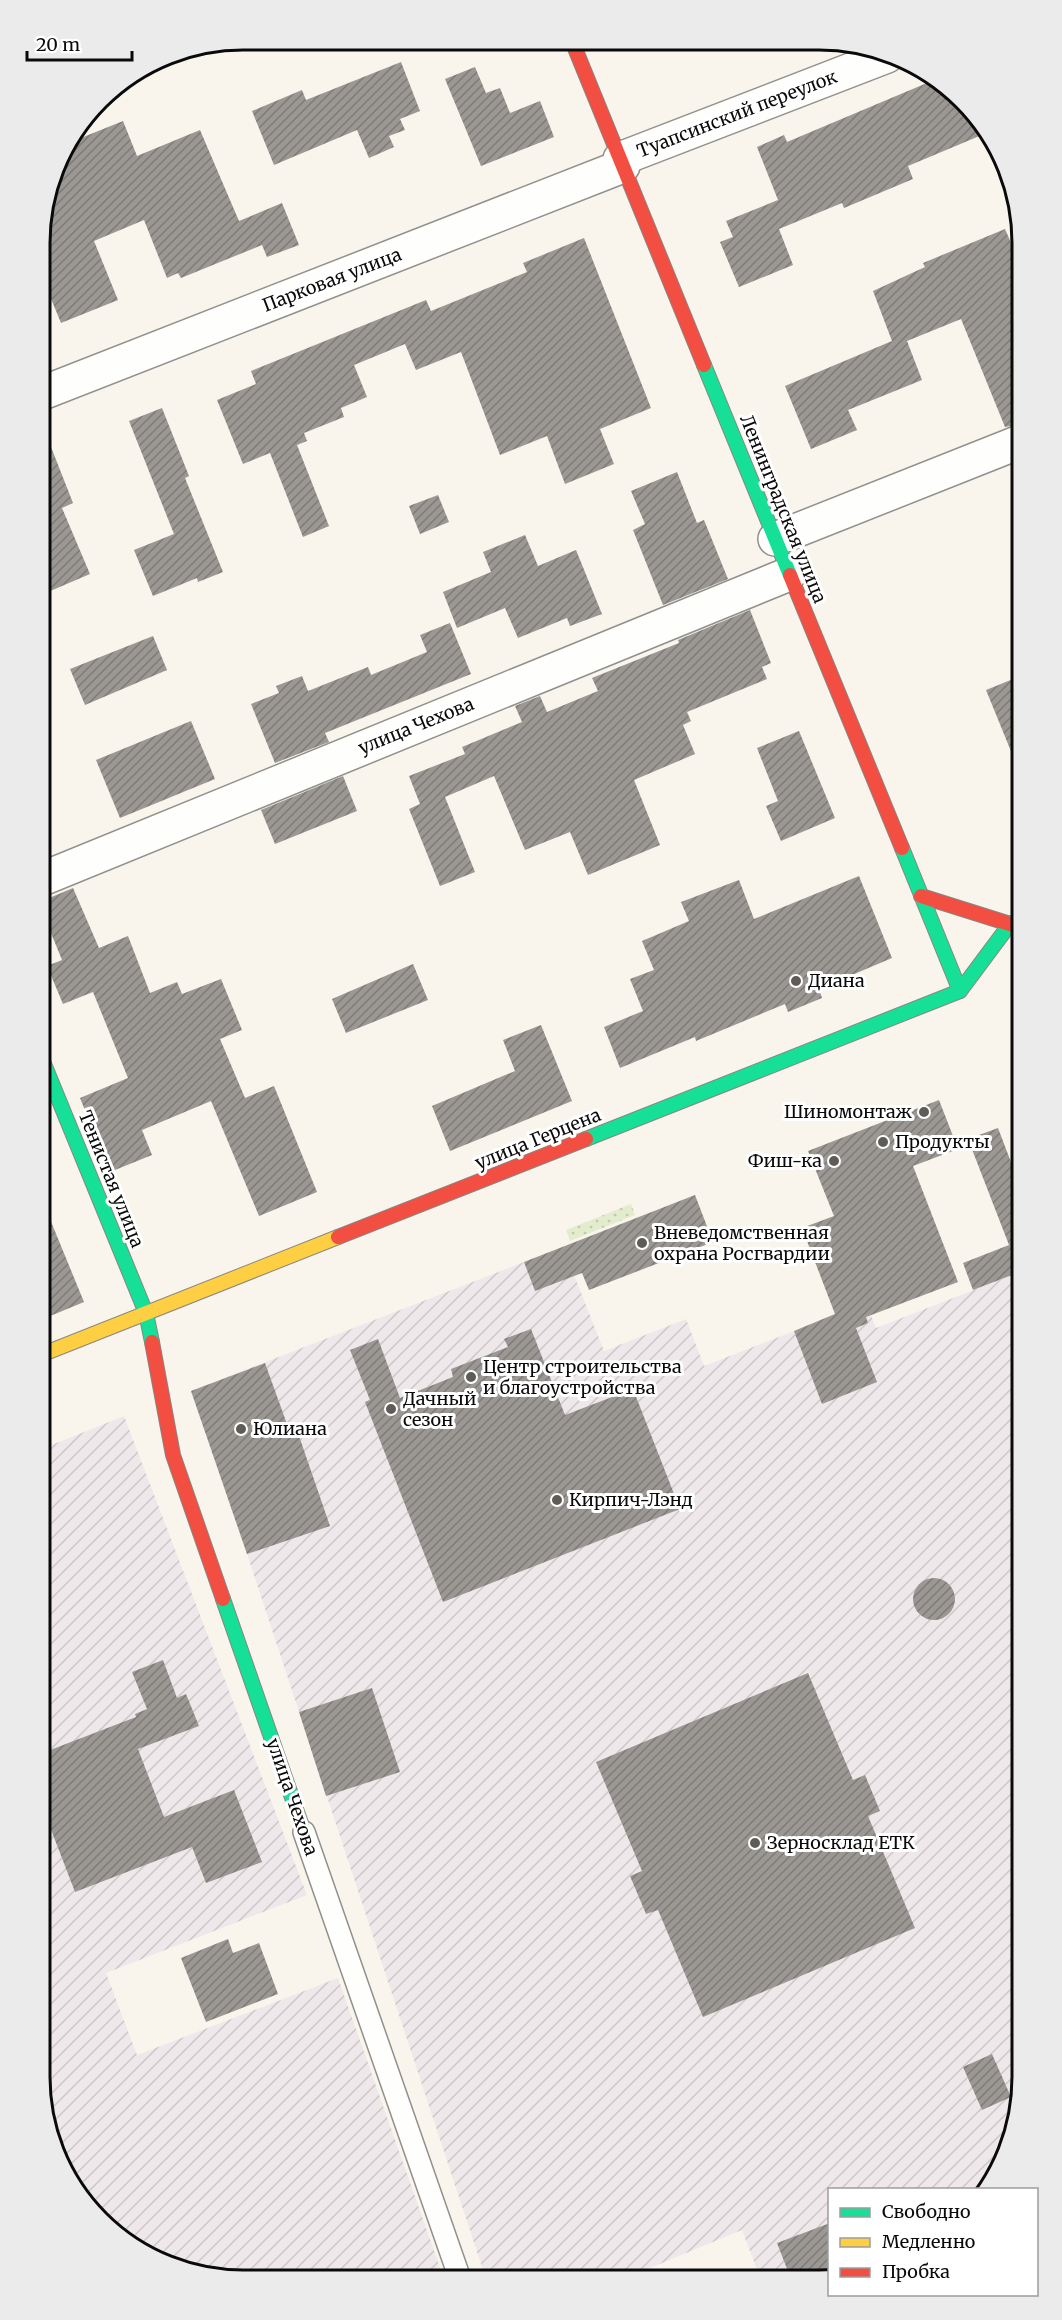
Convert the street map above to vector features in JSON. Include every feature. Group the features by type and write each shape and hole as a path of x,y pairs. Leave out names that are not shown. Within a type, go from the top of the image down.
{"street":[{"name":"Ленинградская улица","path":"576,50 960,991"},
{"name":"Туапсинский переулок","path":"622,162 879,59"},
{"name":"Парковая улица","path":"50,390 622,162"},
{"path":"775,539 1012,445"},
{"name":"улица Чехова","path":"50,876 789,574"},
{"path":"921,896 1012,921"},
{"path":"960,991 1012,925"},
{"name":"улица Герцена","path":"50,1351 960,991"},
{"name":"Тенистая улица","path":"50,1079 146,1313"},
{"name":"улица Чехова","path":"146,1313 173,1455 304,1832"}],"lane":[{"name":"улица Чехова","path":"304,1832 457,2270"}],"shaded area":[{"path":"563,1247 604,1351 686,1319 704,1366 866,1303 876,1328 1012,1275 1012,2090 1009,2115 998,2152 978,2188 828,2188 828,2270 757,2270 742,2230 645,2270 483,2270 191,1391"},
{"path":"124,1416 307,1895 106,1973 137,2055 338,1978 441,2270 242,2270 217,2269 180,2260 157,2251 115,2223 89,2195 64,2152 51,2103 50,2078 50,1446"}],"green space":[{"path":"631,1204 635,1215 570,1241 566,1230"}],"building":[{"path":"401,62 420,111 400,119 405,130 389,136 394,147 369,158 357,130 274,165 252,111 302,90 306,100"},
{"path":"475,67 486,93 500,88 510,113 540,101 554,137 481,166 445,79"},
{"path":"928,83 956,106 980,136 908,166 913,179 844,208 842,203 779,229 793,265 739,287 720,242 733,237 726,221 778,200 757,147 784,135 787,142"},
{"path":"123,121 137,156 200,130 239,221 282,203 299,245 267,257 262,245 181,278 178,273 167,278 144,220 94,241 118,300 61,323 50,296 50,230 56,192 64,168 80,138"},
{"path":"1005,229 1012,245 1012,426 1005,427 961,319 907,341 922,380 848,410 857,430 811,449 785,386 892,341 873,291 925,267 923,263"},
{"path":"584,238 651,408 600,429 614,464 565,484 547,436 500,455 461,352 416,370 405,344 354,365 367,397 341,408 344,417 304,433 307,441 297,445 329,526 303,537 270,453 243,464 217,400 256,384 251,371 426,300 431,311 527,272 523,263"},
{"path":"162,408 189,476 185,478 223,572 198,582 197,578 153,596 134,550 174,534 129,421"},
{"path":"50,444 73,503 62,508 90,574 50,591"},
{"path":"677,472 697,523 704,520 728,579 663,605 633,530 645,524 631,491"},
{"path":"438,495 449,522 420,534 409,506"},
{"path":"525,535 538,566 576,550 602,614 570,626 567,618 518,638 505,608 457,628 443,592 491,572 483,552"},
{"path":"750,610 771,663 762,667 767,679 687,712 691,721 683,725 695,754 634,780 660,845 588,875 570,832 525,850 494,776 445,797 475,872 440,886 409,809 420,804 409,776 465,754 462,747 522,722 515,706 540,696 547,712 598,691 592,678 679,643 678,640"},
{"path":"450,623 471,674 325,733 329,742 275,763 251,704 279,693 276,686 302,676 308,691 368,667 371,675 427,652 420,635"},
{"path":"153,636 167,670 85,705 70,669"},
{"path":"1012,679 1012,754 986,690"},
{"path":"191,721 215,779 120,818 96,760"},
{"path":"799,731 835,818 781,841 766,806 778,801 757,748"},
{"path":"343,776 357,811 275,844 261,810"},
{"path":"859,876 892,958 819,989 822,998 788,1012 785,1004 696,1041 695,1037 620,1068 604,1027 643,1011 630,979 654,970 642,941 689,921 681,902 739,880 754,919"},
{"path":"73,888 99,948 128,936 150,993 177,982 182,994 221,979 242,1030 220,1039 245,1098 274,1086 317,1192 259,1216 211,1101 142,1130 152,1155 110,1172 80,1098 128,1078 93,992 63,1004 50,973 50,965 62,960 50,931 50,898"},
{"path":"413,964 428,1000 346,1033 332,999"},
{"path":"541,1025 572,1101 450,1151 432,1106 515,1071 503,1040"},
{"path":"939,1100 958,1149 913,1166 958,1282 866,1317 868,1323 856,1328 877,1382 822,1404 794,1331 835,1314 802,1228 834,1216 808,1151"},
{"path":"998,1128 1012,1165 1012,1275 973,1290 963,1263 1009,1245 968,1139"},
{"name":"Вневедомственная охрана Росгвардии","path":"695,1195 713,1242 589,1290 582,1273 535,1291 524,1262"},
{"path":"50,1219 84,1302 50,1316"},
{"path":"531,1329 565,1415 633,1389 680,1509 443,1602 365,1402 370,1400 350,1350 378,1339 400,1398 453,1377 451,1369 508,1347 504,1339"},
{"path":"265,1363 292,1438 299,1436 330,1526 247,1554 191,1391"},
{"path":"934,1578 949,1584 955,1599 949,1614 934,1620 919,1614 913,1599 919,1584"},
{"path":"163,1660 177,1698 186,1694 199,1726 138,1749 164,1817 234,1790 262,1862 206,1883 192,1847 75,1892 50,1827 50,1750 136,1717 135,1714 147,1709 132,1672"},
{"name":"Зерносклад ЕТК","path":"808,1673 853,1780 865,1775 880,1811 868,1816 915,1928 703,2017 658,1910 646,1914 630,1876 642,1871 596,1762"},
{"path":"372,1688 400,1772 326,1796 299,1712"},
{"path":"228,1939 233,1953 259,1943 278,1994 206,2022 181,1958"},
{"path":"992,2054 1011,2097 982,2110 963,2067"},
{"path":"828,2224 828,2270 787,2270 777,2243"}],"traffic: fast":[{"path":"704,365 790,575"},
{"path":"902,848 960,991"},
{"path":"586,1139 960,991 1012,923"},
{"path":"50,1079 146,1313 152,1342"},
{"path":"223,1599 304,1832"}],"traffic: slow":[{"path":"50,1351 338,1237"}],"traffic: jam":[{"path":"576,50 704,365"},
{"path":"790,575 902,848"},
{"path":"921,896 1010,924"},
{"path":"338,1237 586,1139"},
{"path":"152,1342 173,1455 223,1599"}],"place":[{"name":"Диана","path":"796,981"},
{"name":"Шиномонтаж","path":"924,1112"},
{"name":"Продукты","path":"883,1142"},
{"name":"Фиш-ка","path":"834,1161"},
{"name":"Вневедомственная охрана Росгвардии","path":"642,1243"},
{"name":"Центр строительства и благоустройства","path":"471,1377"},
{"name":"Дачный сезон","path":"391,1409"},
{"name":"Юлиана","path":"241,1429"},
{"name":"Кирпич-Лэнд","path":"557,1500"},
{"name":"Зерносклад ЕТК","path":"755,1843"}]}
